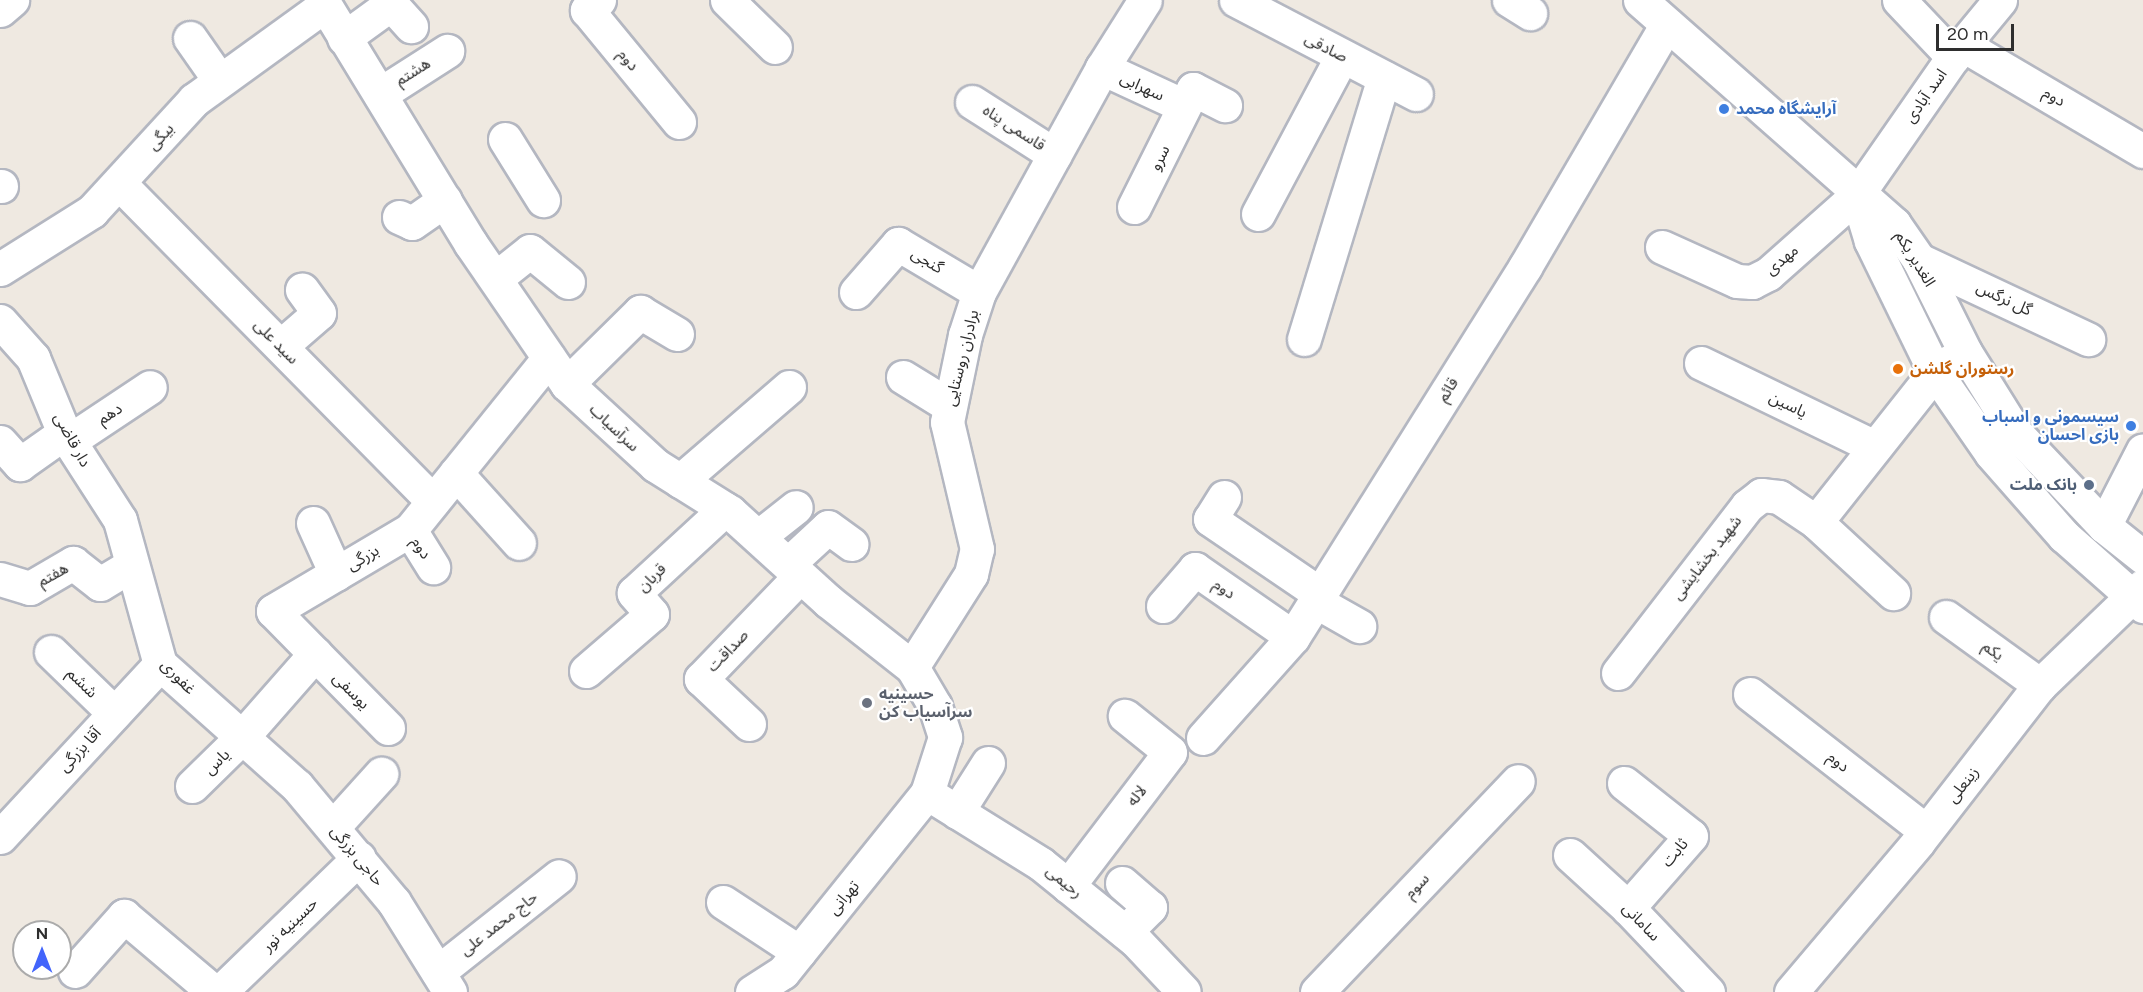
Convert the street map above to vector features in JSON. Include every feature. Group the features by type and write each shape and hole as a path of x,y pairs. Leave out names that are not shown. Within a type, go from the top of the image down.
{"street":[{"path":"0,10 12,0"},
{"name":"دوم","path":"599,0 587,10 679,123"},
{"path":"727,0 774,47"},
{"name":"برادران روستایی","path":"912,667 971,574 977,549 972,516 954,460 948,422 979,292 1102,68 1145,0"},
{"name":"صادقی","path":"1236,0 1416,94"},
{"name":"الغدیر یکم","path":"1640,0 1857,195 1894,224 1919,260 1965,352 2015,432 2104,526 2143,557"},
{"name":"دوم","path":"1899,0 1958,51 2143,151"},
{"name":"اسد آبادی","path":"1857,195 1958,51 2000,0"},
{"name":"سرآسیاب","path":"323,3 445,200 567,384 655,465 725,509 794,570 912,667 935,706 945,736 927,793"},
{"name":"بیگی","path":"0,269 92,211 194,100 323,3"},
{"path":"344,38 391,3 411,26"},
{"name":"قائم","path":"1203,738 1293,637 1525,267 1667,24"},
{"path":"190,38 220,81"},
{"name":"هشتم","path":"380,94 447,51"},
{"path":"1258,214 1342,56"},
{"name":"سهرابی","path":"1102,68 1182,105"},
{"path":"1304,339 1384,78"},
{"path":"1182,105 1192,89 1225,105"},
{"name":"قاسمی پناه","path":"972,102 1055,155"},
{"name":"سرو","path":"1134,207 1163,154 1182,105"},
{"path":"505,139 543,201"},
{"name":"سید علی","path":"119,183 433,501"},
{"path":"1857,195 1871,241 1935,372 1991,453 2064,537 2139,596"},
{"name":"مهدی","path":"1662,247 1737,281 1752,282 1768,274 1857,195"},
{"path":"399,217 412,223 445,200"},
{"name":"گنجی","path":"856,292 898,244 979,292"},
{"path":"496,278 530,251 568,282"},
{"name":"گل نرگس","path":"1919,260 2088,339"},
{"path":"281,346 319,313 302,290"},
{"path":"567,384 640,312 677,334"},
{"name":"دار قاضی","path":"0,321 33,358 67,437 120,520 132,565"},
{"path":"1816,522 1935,372 1965,352"},
{"name":"بزرگی","path":"315,654 273,611 410,530 549,358"},
{"name":"یاسین","path":"1701,363 1875,447"},
{"path":"903,377 950,406"},
{"name":"دهم","path":"0,442 20,464 150,387"},
{"path":"680,481 789,387"},
{"path":"2104,526 2143,450"},
{"path":"456,473 519,543"},
{"name":"شهید بخشایشی","path":"1618,673 1747,506 1761,495 1779,497 1816,522 1893,593"},
{"path":"1224,497 1210,519 1359,626"},
{"path":"758,537 796,507"},
{"name":"قربان","path":"586,671 652,614 634,593 725,509"},
{"path":"313,523 336,574"},
{"path":"794,570 828,527 850,544"},
{"name":"دوم","path":"410,530 433,567"},
{"name":"هفتم","path":"0,579 30,588 73,563 100,584 132,565"},
{"name":"غفوری","path":"132,565 160,664 242,737"},
{"name":"دوم","path":"1163,606 1195,569 1293,637"},
{"name":"صداقت","path":"749,724 701,679 794,570"},
{"name":"زینعلی","path":"1791,992 1926,831 2040,685 2139,596"},
{"name":"یکم","path":"1946,617 2040,685"},
{"name":"ششم","path":"51,652 114,713"},
{"path":"242,737 315,654"},
{"name":"یوسفی","path":"315,654 388,728"},
{"name":"آقا بزرگی","path":"0,837 160,664"},
{"name":"دوم","path":"1750,694 1926,831"},
{"name":"لاله","path":"1068,886 1170,752 1125,716"},
{"name":"یاس","path":"192,786 242,737"},
{"name":"حاجی بزرگی","path":"242,737 297,786 359,858 394,902 444,982"},
{"path":"957,812 988,763"},
{"path":"333,827 381,774"},
{"name":"سوم","path":"1326,989 1518,781"},
{"name":"ثابت","path":"1624,783 1690,836 1628,908"},
{"name":"رحیمی","path":"927,793 1041,864 1125,932 1184,992"},
{"name":"تهرانی","path":"752,992 791,972 927,793"},
{"name":"سامانی","path":"1570,855 1628,908 1708,992"},
{"name":"حسینیه نور","path":"220,992 359,858"},
{"name":"حاج محمد علی","path":"444,982 559,876"},
{"path":"1122,883 1150,907 1125,932"},
{"path":"723,902 791,972"},
{"path":"75,971 124,916 214,992"}],"place":[{"name":"آرایشگاه محمد","path":"1724,109"},
{"name":"رستوران گلشن","path":"1898,369"},
{"name":"سیسمونی و اسباب بازی احسان","path":"2131,426"},
{"name":"بانک ملت","path":"2089,485"},
{"name":"حسینیه سرآسیاب کن","path":"867,703"}]}
